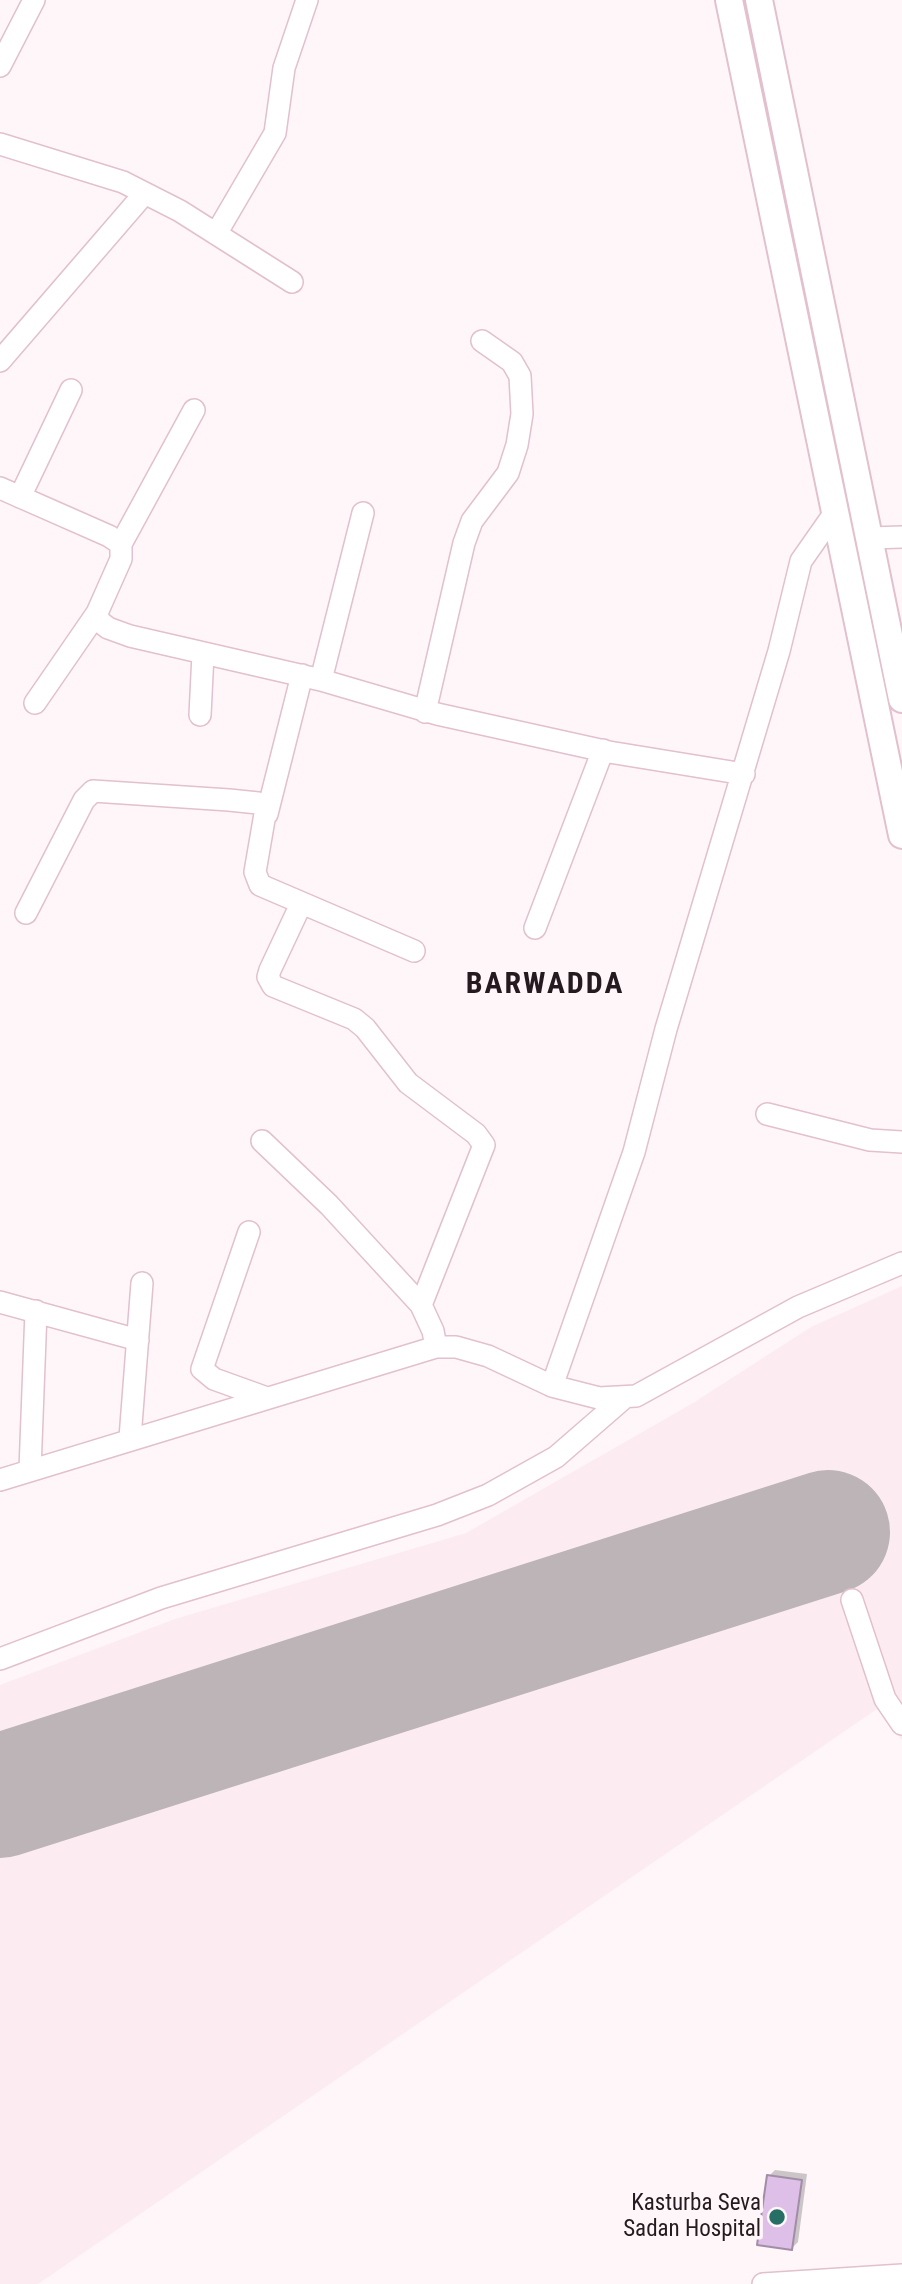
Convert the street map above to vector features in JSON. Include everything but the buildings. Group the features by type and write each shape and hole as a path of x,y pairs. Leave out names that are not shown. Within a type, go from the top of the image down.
{"main road":[{"path":"729,0 902,835"},
{"path":"759,0 816,290 902,699"}],"street":[{"path":"0,66 34,0"},
{"path":"216,234 275,133 284,68 307,0"},
{"path":"0,144 123,182 180,211 292,282"},
{"path":"0,361 144,194"},
{"path":"425,712 464,543 472,521 508,473 517,445 522,414 520,376 512,362 482,341"},
{"path":"20,497 71,390"},
{"path":"35,703 97,613 121,559 121,544 194,410"},
{"path":"0,488 109,536 121,544"},
{"path":"551,1387 634,1152 666,1029 744,774 801,561 836,511"},
{"path":"363,513 267,814 256,880 273,893 414,951"},
{"path":"870,538 902,537"},
{"path":"97,613 99,621 119,632 311,678 425,712 603,750 744,774"},
{"path":"200,715 203,654"},
{"path":"535,928 603,750"},
{"path":"26,913 84,800 93,791 258,803 266,808 267,814"},
{"path":"301,904 270,970 268,977 273,986 354,1019 365,1028 408,1083 476,1134 484,1145 421,1305"},
{"path":"767,1114 870,1140 902,1142"},
{"path":"262,1140 329,1205 421,1305 431,1324 436,1347"},
{"path":"250,1232 202,1369 214,1379 264,1397"},
{"path":"0,1480 264,1397 436,1347 456,1347 488,1356 551,1387 599,1398 636,1396 798,1307 902,1263"},
{"path":"130,1438 142,1283"},
{"path":"0,1302 138,1340"},
{"path":"30,1470 36,1311"},
{"path":"0,1659 161,1598 437,1515 488,1495 556,1457 624,1398"},
{"path":"852,1600 885,1699 902,1724"},
{"path":"763,2284 902,2275"}],"shaded area":[{"path":"902,1286 902,1740 877,1709 38,2284 0,2284 0,1685 175,1619 466,1533 693,1403 811,1327"}],"runway":[{"path":"0,1796 828,1532"}],"place":[{"name":"Kasturba Seva Sadan Hospital","path":"777,2217"}],"district":[{"name":"BARWADDA","path":"545,985"}]}
